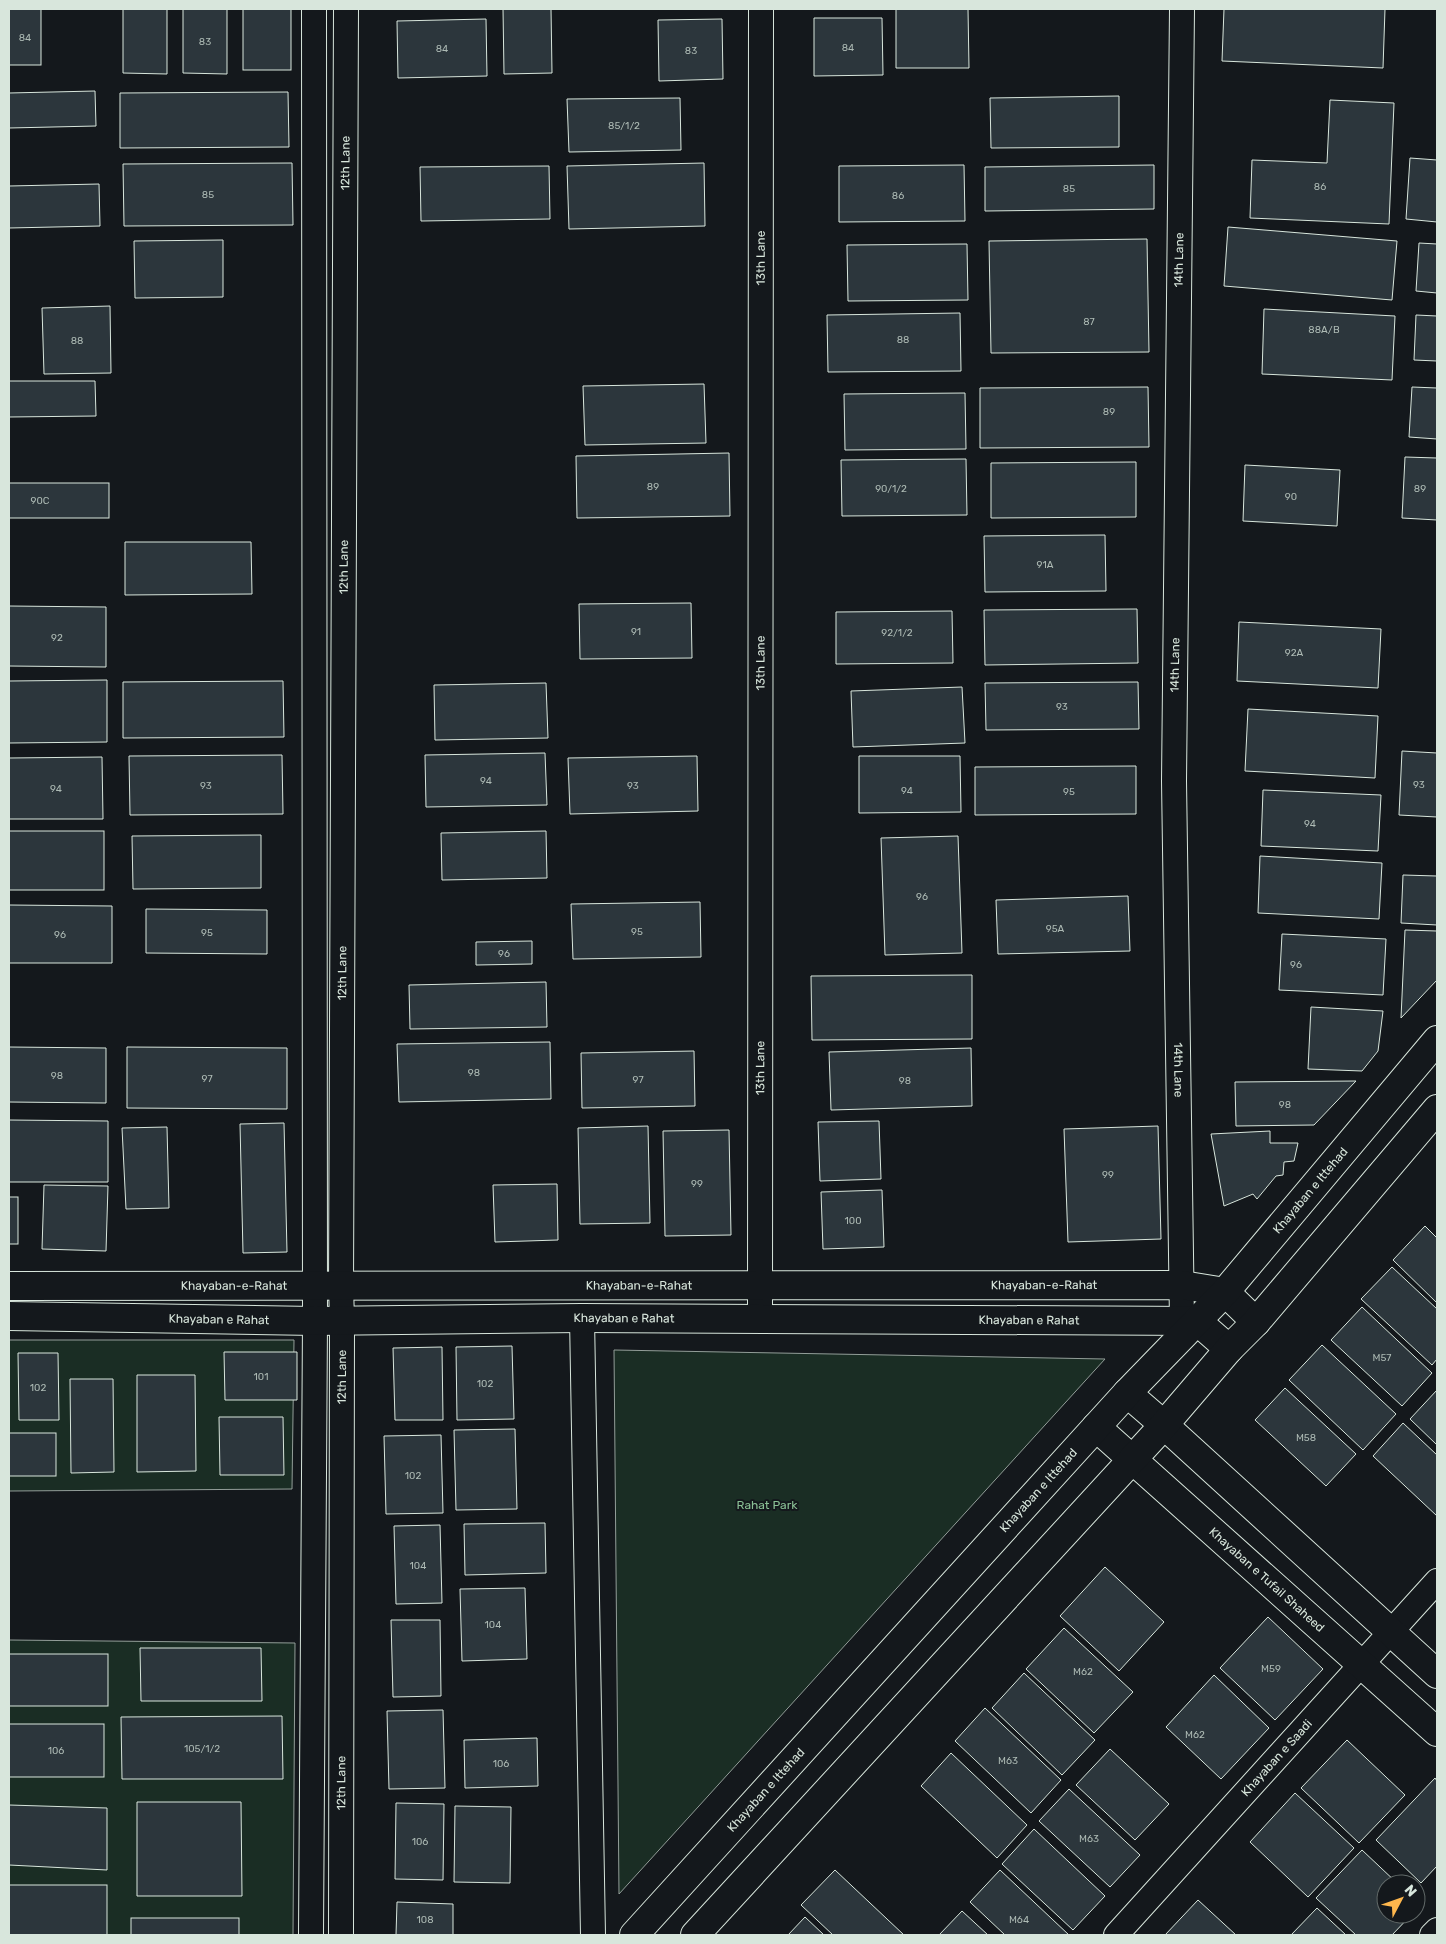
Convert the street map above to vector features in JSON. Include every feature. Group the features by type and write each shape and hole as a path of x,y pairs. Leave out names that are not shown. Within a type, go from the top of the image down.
{"street":[{"name":"12th Lane","path":"314,9 327,1286 342,1320 341,1935"},
{"name":"12th Lane","path":"312,1935 315,1321 327,1286 346,9"},
{"name":"13th Lane","path":"760,1318 762,9"},
{"name":"14th Lane","path":"1182,9 1174,781 1182,1285 1189,1321"},
{"name":"Khayaban e Ittehad","path":"634,1935 1127,1393 1189,1321 1225,1292 1437,1040"},
{"path":"696,1935 1164,1425 1229,1349 1256,1322 1437,1109"},
{"name":"Khayaban-e-Rahat","path":"9,1286 1182,1285 1225,1292"},
{"path":"1225,1292 1256,1322"},
{"name":"Khayaban e Rahat","path":"9,1316 315,1321 760,1318 1189,1321"},
{"path":"582,1318 593,1935"},
{"path":"1189,1321 1229,1349"},
{"path":"1127,1393 1437,1674"},
{"name":"Khayaban e Tufail Shaheed","path":"1096,1427 1133,1458 1437,1732"},
{"name":"Khayaban e Saadi","path":"1116,1935 1437,1581"},
{"path":"1432,1935 1437,1930"}],"green space":[{"path":"9,1340 294,1340 292,1489 9,1491"},
{"name":"Rahat Park","path":"614,1350 1105,1359 619,1894"},
{"path":"9,1640 295,1643 293,1935 9,1935"}],"building":[{"path":"9,9 41,9 41,65 9,65"},
{"path":"123,9 167,9 167,74 123,73"},
{"path":"183,9 227,9 227,74 183,73"},
{"path":"243,9 291,9 291,70 243,70"},
{"path":"503,9 551,9 552,73 504,74"},
{"path":"896,9 968,9 969,68 896,68"},
{"path":"1224,9 1385,9 1383,68 1222,61"},
{"path":"814,18 882,18 883,75 814,76"},
{"path":"486,19 487,76 398,78 397,21"},
{"path":"722,19 723,79 659,81 658,20"},
{"path":"95,91 96,126 9,128 9,93"},
{"path":"288,92 289,147 120,148 120,93"},
{"path":"1119,96 1119,147 991,148 990,98"},
{"path":"680,98 681,150 569,152 567,99"},
{"path":"1330,100 1394,103 1389,224 1250,218 1252,160 1327,163"},
{"path":"1410,158 1437,160 1437,222 1406,219"},
{"path":"292,163 293,225 124,226 123,164"},
{"path":"704,163 705,226 569,229 567,166"},
{"path":"964,165 965,221 839,222 839,166"},
{"path":"1154,165 1154,209 985,211 985,167"},
{"path":"549,166 550,219 421,221 420,167"},
{"path":"99,184 100,226 9,228 9,186"},
{"path":"1228,227 1397,241 1392,300 1224,286"},
{"path":"1147,239 1149,352 991,353 989,241"},
{"path":"223,240 223,297 135,298 134,241"},
{"path":"1419,243 1437,244 1437,293 1416,291"},
{"path":"967,244 968,300 848,301 847,245"},
{"path":"110,306 111,373 44,374 42,308"},
{"path":"1264,309 1395,316 1392,380 1262,374"},
{"path":"960,313 961,371 828,372 827,315"},
{"path":"1416,315 1437,316 1437,361 1414,360"},
{"path":"9,381 95,381 96,416 9,417"},
{"path":"704,384 706,443 585,445 583,386"},
{"path":"1148,387 1149,447 980,448 980,388"},
{"path":"1412,387 1437,388 1437,439 1409,437"},
{"path":"965,393 966,449 845,450 844,394"},
{"path":"729,453 730,516 577,518 576,456"},
{"path":"1405,457 1437,458 1437,520 1402,518"},
{"path":"966,459 967,515 842,516 841,460"},
{"path":"1136,462 1136,517 991,518 991,463"},
{"path":"1245,465 1340,470 1337,526 1243,521"},
{"path":"9,483 109,483 109,518 9,518"},
{"path":"1105,535 1106,591 985,592 984,536"},
{"path":"125,542 251,542 252,594 125,595"},
{"path":"691,603 692,658 580,659 579,604"},
{"path":"9,606 106,607 106,667 9,666"},
{"path":"1137,609 1138,663 985,665 984,610"},
{"path":"952,611 953,663 836,664 836,612"},
{"path":"1239,622 1381,629 1378,688 1237,681"},
{"path":"107,680 107,742 9,743 9,681"},
{"path":"283,681 284,737 123,738 123,682"},
{"path":"1138,682 1139,729 986,730 985,683"},
{"path":"546,683 548,738 435,740 434,685"},
{"path":"962,687 965,743 853,747 851,691"},
{"path":"1248,709 1378,716 1375,778 1245,771"},
{"path":"1402,751 1437,753 1437,817 1399,815"},
{"path":"545,753 547,805 426,807 425,755"},
{"path":"282,755 283,814 130,815 129,756"},
{"path":"697,756 698,811 570,814 568,758"},
{"path":"859,756 960,756 961,812 859,813"},
{"path":"102,757 103,819 9,819 9,758"},
{"path":"1136,766 1136,814 975,815 975,767"},
{"path":"1263,790 1381,795 1378,851 1261,846"},
{"path":"9,831 104,831 104,890 9,890"},
{"path":"546,831 547,878 442,880 441,833"},
{"path":"261,835 261,888 133,889 132,836"},
{"path":"958,836 962,953 885,955 881,838"},
{"path":"1260,856 1382,863 1379,919 1258,913"},
{"path":"1403,875 1437,876 1437,925 1401,923"},
{"path":"1128,896 1130,951 998,954 996,900"},
{"path":"700,902 701,957 573,959 571,904"},
{"path":"9,905 112,906 112,963 9,963"},
{"path":"146,909 267,910 267,954 146,953"},
{"path":"1405,930 1437,931 1437,980 1401,1018"},
{"path":"1282,934 1386,939 1383,995 1279,990"},
{"path":"532,941 532,964 476,965 476,942"},
{"path":"972,975 972,1039 812,1040 811,976"},
{"path":"546,982 547,1027 410,1029 409,985"},
{"path":"1311,1007 1383,1011 1378,1051 1362,1071 1308,1069"},
{"path":"550,1042 551,1099 399,1102 397,1044"},
{"path":"9,1047 106,1048 106,1103 9,1102"},
{"path":"127,1047 287,1048 287,1109 127,1108"},
{"path":"971,1048 972,1106 831,1110 829,1052"},
{"path":"694,1051 695,1106 582,1108 581,1053"},
{"path":"1356,1081 1314,1125 1236,1126 1235,1082"},
{"path":"9,1120 108,1121 108,1182 9,1182"},
{"path":"879,1121 881,1179 820,1181 818,1122"},
{"path":"284,1123 287,1252 243,1253 240,1124"},
{"path":"648,1126 650,1223 580,1224 578,1128"},
{"path":"1158,1126 1161,1239 1068,1242 1064,1129"},
{"path":"167,1127 169,1208 126,1209 122,1128"},
{"path":"729,1130 731,1235 665,1236 663,1131"},
{"path":"1270,1131 1270,1143 1298,1143 1294,1161 1284,1162 1283,1175 1276,1176 1257,1199 1253,1194 1224,1206 1211,1134"},
{"path":"557,1184 558,1240 495,1242 493,1185"},
{"path":"44,1185 108,1186 106,1251 42,1249"},
{"path":"882,1190 884,1247 823,1249 821,1192"},
{"path":"9,1197 18,1197 18,1244 9,1244"},
{"path":"1425,1226 1437,1238 1437,1303 1393,1260"},
{"path":"1392,1267 1437,1309 1437,1359 1432,1365 1361,1299"},
{"path":"1362,1307 1432,1373 1402,1406 1331,1340"},
{"path":"1322,1345 1396,1414 1363,1450 1289,1380"},
{"path":"512,1346 514,1419 457,1420 456,1347"},
{"path":"442,1347 443,1420 395,1420 393,1348"},
{"path":"224,1352 297,1352 297,1400 225,1400"},
{"path":"18,1353 58,1353 59,1420 19,1420"},
{"path":"137,1375 195,1375 196,1471 137,1472"},
{"path":"70,1379 113,1379 114,1472 71,1473"},
{"path":"1285,1388 1356,1454 1326,1486 1255,1420"},
{"path":"1437,1390 1437,1445 1410,1419"},
{"path":"219,1417 283,1417 284,1475 220,1475"},
{"path":"1403,1423 1437,1455 1437,1516 1373,1456"},
{"path":"515,1429 517,1509 456,1510 454,1430"},
{"path":"9,1433 56,1433 56,1476 9,1476"},
{"path":"441,1435 443,1513 386,1514 384,1436"},
{"path":"545,1523 546,1573 465,1575 464,1524"},
{"path":"440,1525 442,1603 396,1604 394,1526"},
{"path":"1105,1567 1164,1622 1119,1671 1060,1616"},
{"path":"525,1588 527,1659 462,1661 460,1589"},
{"path":"1268,1617 1323,1669 1275,1720 1220,1668"},
{"path":"391,1620 440,1620 441,1696 393,1697"},
{"path":"1064,1628 1133,1692 1094,1733 1026,1669"},
{"path":"140,1648 261,1648 262,1701 141,1701"},
{"path":"9,1654 108,1654 108,1706 9,1706"},
{"path":"1024,1673 1095,1740 1062,1775 992,1708"},
{"path":"1214,1675 1269,1728 1221,1779 1166,1727"},
{"path":"985,1708 1061,1780 1031,1813 955,1741"},
{"path":"443,1710 445,1788 389,1789 387,1711"},
{"path":"282,1716 283,1779 122,1779 121,1717"},
{"path":"9,1724 104,1724 104,1777 9,1777"},
{"path":"537,1738 538,1786 465,1788 464,1740"},
{"path":"1347,1740 1405,1795 1359,1843 1301,1788"},
{"path":"1110,1749 1169,1804 1135,1840 1076,1785"},
{"path":"951,1753 1027,1825 997,1858 921,1786"},
{"path":"1435,1778 1437,1781 1437,1866 1426,1878 1426,1874 1412,1874 1376,1840"},
{"path":"1069,1789 1140,1855 1110,1887 1039,1821"},
{"path":"1295,1793 1354,1848 1308,1897 1250,1842"},
{"path":"137,1802 241,1802 242,1896 137,1896"},
{"path":"396,1803 444,1804 443,1880 395,1879"},
{"path":"9,1805 107,1808 107,1870 9,1865"},
{"path":"455,1806 511,1807 510,1883 454,1882"},
{"path":"1034,1829 1105,1896 1073,1930 1002,1864"},
{"path":"1362,1850 1387,1874 1376,1874 1376,1924 1402,1924 1392,1935 1356,1935 1316,1898"},
{"path":"835,1870 904,1935 833,1935 801,1905"},
{"path":"1000,1870 1069,1935 1005,1935 970,1902"},
{"path":"9,1885 107,1885 107,1935 9,1935"},
{"path":"1198,1900 1236,1935 1165,1935"},
{"path":"397,1902 453,1904 453,1935 396,1935"},
{"path":"1317,1908 1346,1935 1291,1935"},
{"path":"962,1911 988,1935 939,1935"},
{"path":"805,1917 824,1935 788,1935"},
{"path":"131,1918 239,1918 239,1935 131,1935"}]}
